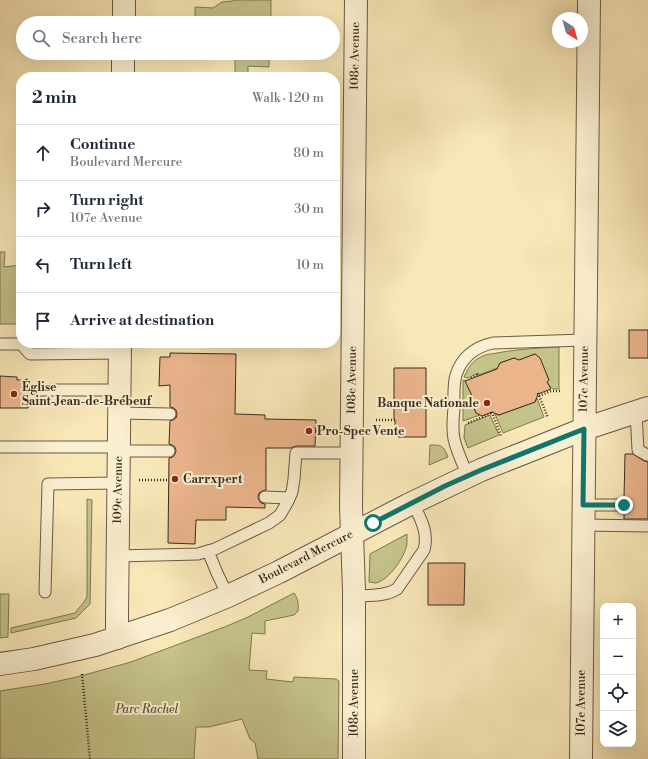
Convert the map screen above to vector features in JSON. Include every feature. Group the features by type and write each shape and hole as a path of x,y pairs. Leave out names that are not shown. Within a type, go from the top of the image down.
{"street":[{"path":"124,0 124,16"},
{"name":"108e Avenue","path":"354,759 354,596 351,534 351,453 356,0"},
{"name":"107e Avenue","path":"581,759 588,0"},
{"path":"123,60 123,72"},
{"name":"109e Avenue","path":"117,638 120,348"},
{"name":"Boulevard Mercure","path":"0,664 34,659 95,645 170,620 228,596 279,572 351,534 468,476 584,429 642,410"}],"lane":[{"path":"468,476 455,444 453,432 454,384 460,365 471,351 493,343 584,340"},
{"path":"0,344 16,344"},
{"path":"25,348 30,354 120,348"},
{"path":"39,390 119,390"},
{"path":"642,410 638,450 647,455"},
{"path":"119,413 170,414"},
{"path":"0,447 169,451"},
{"path":"117,556 198,554 208,551 274,520 280,515 290,498 294,479 296,453 351,453"},
{"path":"45,592 48,484 118,483"},
{"path":"266,497 290,498"},
{"path":"354,596 385,594 391,592 397,588 424,550 426,543 425,530 413,503"},
{"path":"583,515 624,505"},
{"path":"583,515 648,526"},
{"path":"208,551 228,596"}],"path":[{"path":"548,418 539,395 552,391 561,391"},
{"path":"464,424 492,412 501,436"},
{"path":"376,420 395,420"},
{"path":"316,431 328,431"},
{"path":"163,480 169,480"},
{"path":"82,674 90,759"}],"green space":[{"path":"271,0 271,16 195,16 195,7 213,8 222,2"},
{"path":"235,60 269,60 269,67 248,66 248,72 235,72"},
{"path":"0,252 5,252 4,267 16,266 16,324 0,324"},
{"path":"559,347 559,389 553,389 549,385 547,382 549,380 535,354 517,361 514,358 500,363 500,367 479,375 478,373 468,378 464,377 474,362 486,355"},
{"path":"463,380 468,381 467,384 473,398 471,401 476,412 480,415 463,421"},
{"path":"537,398 544,417 503,433 495,414 499,415 535,402"},
{"path":"490,415 499,435 468,448 464,438 465,425"},
{"path":"430,445 442,446 448,457 429,465"},
{"path":"87,499 92,500 90,604 76,618 11,633 11,628 75,613 87,597"},
{"path":"407,534 406,549 396,567 381,581 376,583 369,582 370,554"},
{"name":"Parc Rachel","path":"294,593 297,599 298,611 294,615 265,621 265,634 252,633 249,670 267,671 266,679 293,682 294,677 336,679 339,681 338,759 258,759 255,743 250,739 242,719 209,727 196,727 194,759 0,759 0,691 77,677 131,662 227,626 248,617"},
{"path":"0,594 9,594 8,637 0,638"}],"building":[{"path":"629,330 648,330 648,358 629,358"},
{"path":"170,353 236,354 235,414 265,415 265,419 316,420 315,446 266,448 266,490 259,493 258,497 261,503 265,504 265,508 226,507 226,520 196,520 195,544 168,543 169,458 173,457 176,451 175,447 169,444 170,421 176,418 177,414 174,408 170,407 170,385 159,386 160,357 170,357"},
{"path":"535,354 540,358 549,380 547,382 551,389 538,394 535,402 499,415 492,412 482,416 476,413 471,400 473,398 465,381 497,369 500,363 514,358 519,360"},
{"path":"394,368 426,368 426,437 398,437 398,430 395,430 394,420"},
{"name":"Église Saint-Jean-de-Brébeuf","path":"0,376 17,377 17,380 28,380 28,408 0,408"},
{"path":"625,454 633,454 648,462 648,519 624,519 624,512 628,511 631,505 630,501 624,498"},
{"path":"428,563 465,563 464,605 428,605"}],"place":[{"name":"Église Saint-Jean-de-Brébeuf","path":"14,394"},
{"name":"Banque Nationale","path":"487,403"},
{"name":"Pro-Spec Vente","path":"309,431"},
{"name":"Carrxpert","path":"175,479"}],"route":[{"path":"373,523 445,486 584,429 583,505 624,505"}]}
